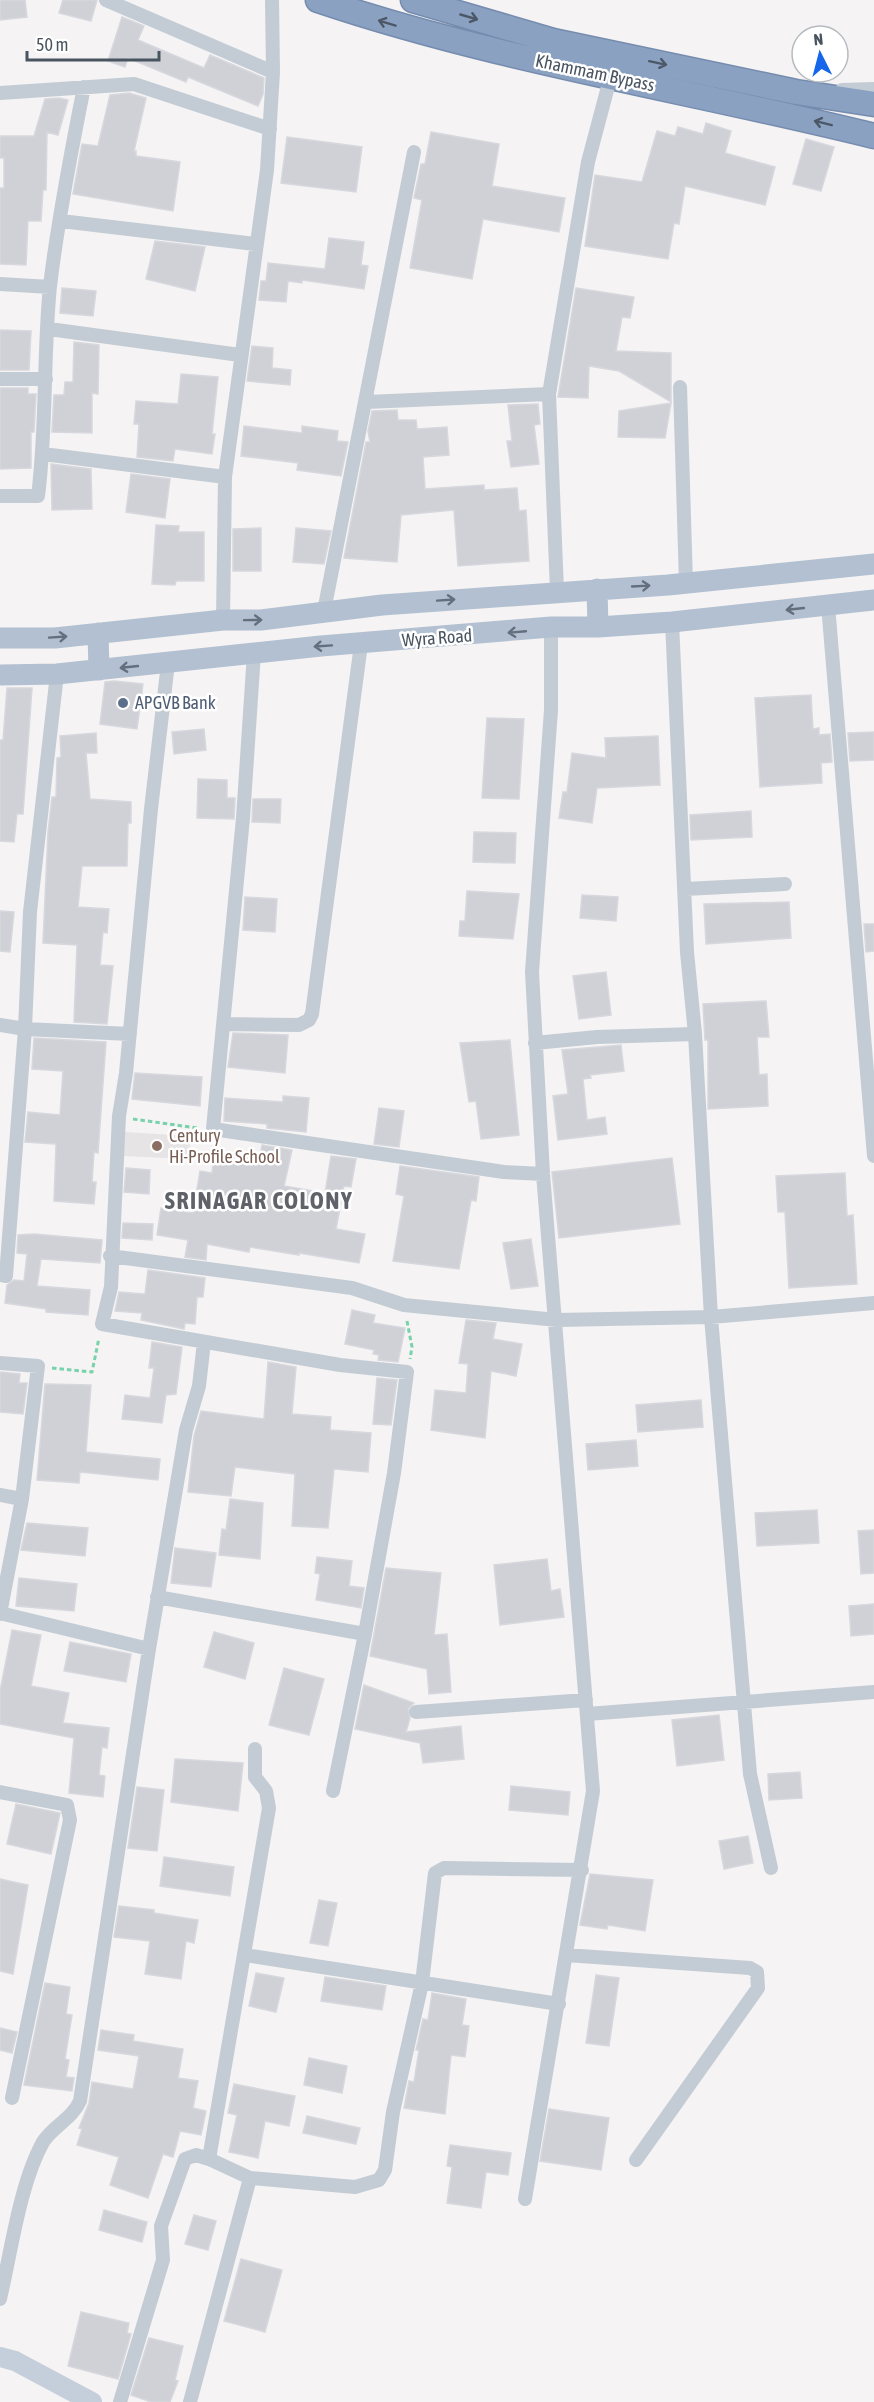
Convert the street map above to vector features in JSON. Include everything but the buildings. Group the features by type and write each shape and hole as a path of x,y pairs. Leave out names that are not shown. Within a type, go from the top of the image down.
{"highway":[{"name":"Khammam Bypass","path":"318,0 390,24 610,79 714,98 874,136"},
{"name":"Khammam Bypass","path":"413,0 553,41 796,92 874,104"}],"main road":[{"name":"Wyra Road","path":"0,638 55,638 223,620 261,620 324,611 557,591 687,583 874,564"},
{"path":"597,589 598,627"},
{"name":"Wyra Road","path":"0,675 57,674 254,652 551,627 598,627 672,621 874,600"},
{"path":"98,633 99,670"}],"street":[{"path":"106,0 273,72"},
{"path":"223,620 225,477 255,244 267,170 273,72 272,0"},
{"path":"557,591 549,394 588,162 610,79"},
{"path":"0,93 134,84 270,129"},
{"path":"0,496 38,496 43,454 50,286 68,164 84,87"},
{"path":"714,98 874,89"},
{"path":"324,611 352,463 367,402 414,152"},
{"path":"61,221 255,244"},
{"path":"0,284 50,286"},
{"path":"49,329 240,355"},
{"path":"0,379 46,379"},
{"path":"680,387 687,583"},
{"path":"367,402 549,394"},
{"path":"43,454 225,477"},
{"path":"828,605 874,1156"},
{"path":"672,621 686,890 687,952 695,1034 711,1317 750,1774 771,1868"},
{"path":"525,2199 582,1870 593,1791 557,1320 543,1174 532,972 551,710 551,627"},
{"path":"224,1024 299,1025 309,1020 312,1014 361,644"},
{"path":"254,652 224,1024 213,1129 504,1172 543,1174"},
{"path":"168,663 151,809 130,1034 119,1116 110,1256 111,1287 102,1324 340,1365 407,1372 394,1473 365,1634 333,1791"},
{"path":"0,1275 6,1276 25,1029 30,912 57,674"},
{"path":"686,890 785,884"},
{"path":"0,1025 25,1029 130,1034"},
{"path":"535,1043 597,1036 695,1034"},
{"path":"0,1155 14,1159"},
{"path":"110,1256 352,1288 404,1305 557,1320 711,1317 874,1303"},
{"path":"0,2299 31,2166 45,2139 75,2113 80,2101 157,1597 186,1430 199,1386 204,1342"},
{"path":"0,1363 39,1366 22,1499 0,1614 149,1649"},
{"path":"0,1495 22,1499"},
{"path":"157,1597 365,1634"},
{"path":"416,1712 587,1707 874,1692"},
{"path":"209,2159 269,1808 266,1791 255,1778 255,1749"},
{"path":"0,1792 67,1805 70,1820 12,2098"},
{"path":"120,2402 163,2260 160,2236 167,2205 185,2159 196,2155 250,2178 355,2187 380,2180 386,2170 393,2112 422,1983 435,1873 444,1868 582,1870"},
{"path":"245,1955 559,2004"},
{"path":"566,1955 750,1968 757,1972 758,1988 636,2160"},
{"path":"190,2402 250,2178"},
{"path":"0,2357 15,2361 92,2402"}],"path":[{"path":"119,1116 177,1126 213,1129"},
{"path":"404,1305 412,1347 407,1372"},
{"path":"39,1366 92,1372 102,1324"}],"shaded area":[{"name":"Century Hi-Profile School","path":"124,1132 191,1136 189,1159 123,1156"}],"place":[{"name":"APGVB Bank","path":"123,703"},
{"name":"Century Hi-Profile School","path":"157,1146"}],"district":[{"name":"SRINAGAR COLONY","path":"259,1201"}]}
